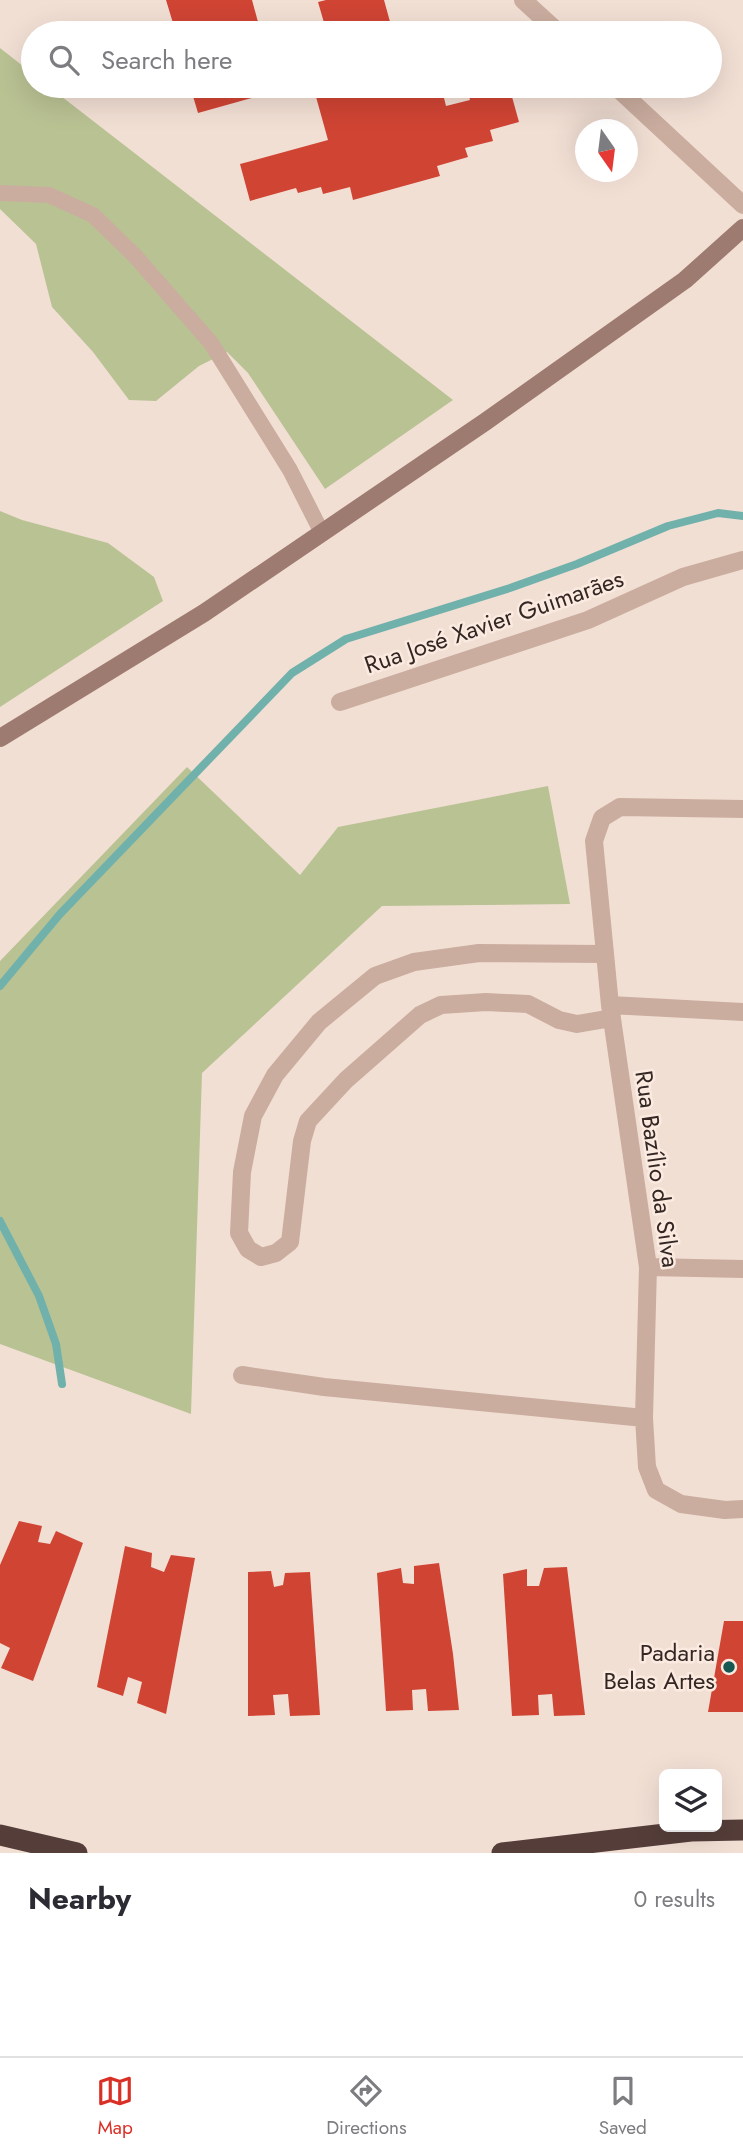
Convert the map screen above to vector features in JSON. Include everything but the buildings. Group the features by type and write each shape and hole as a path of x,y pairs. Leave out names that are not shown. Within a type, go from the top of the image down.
{"highway":[{"path":"502,1853 691,1831 743,1830"},
{"path":"0,1835 77,1853"}],"main road":[{"path":"0,738 204,613 485,422 685,280 743,228"}],"street":[{"path":"524,0 546,21"},
{"path":"628,98 743,205"},
{"name":"Rua José Xavier Guimarães","path":"340,702 588,620 683,577 743,561"},
{"name":"Rua Bazílio da Silva","path":"743,809 620,807 603,818 594,841 611,1012 648,1267 644,1418 647,1467 656,1490 681,1504 743,1510"},
{"path":"605,954 479,953 414,962 375,976 356,991 319,1022 283,1065 253,1116 242,1172 239,1233 248,1249 261,1257 276,1253 290,1242 302,1141 308,1121 346,1080 420,1015 441,1005 486,1002 528,1004 559,1020 577,1024 611,1012 743,1012"},
{"path":"648,1267 743,1269"},
{"path":"242,1375 324,1387 644,1418"}],"lane":[{"path":"0,193 49,195 93,215 136,257 211,343 290,470 321,533"}],"green space":[{"path":"0,48 21,65 21,98 63,98 453,400 325,489 248,373 227,352 199,366 156,401 129,400 93,352 52,307 36,244 0,209"},
{"path":"0,511 22,520 108,543 154,577 163,601 0,707"},
{"path":"187,767 300,875 338,827 548,786 570,904 382,906 202,1073 191,1414 0,1344 0,961"}],"waterway":[{"path":"0,986 60,914 292,673 346,639 510,588 577,564 668,526 718,513 743,516"},
{"path":"0,1221 39,1296 56,1344 62,1384"}],"place":[{"name":"Padaria Belas Artes","path":"729,1667"}]}
